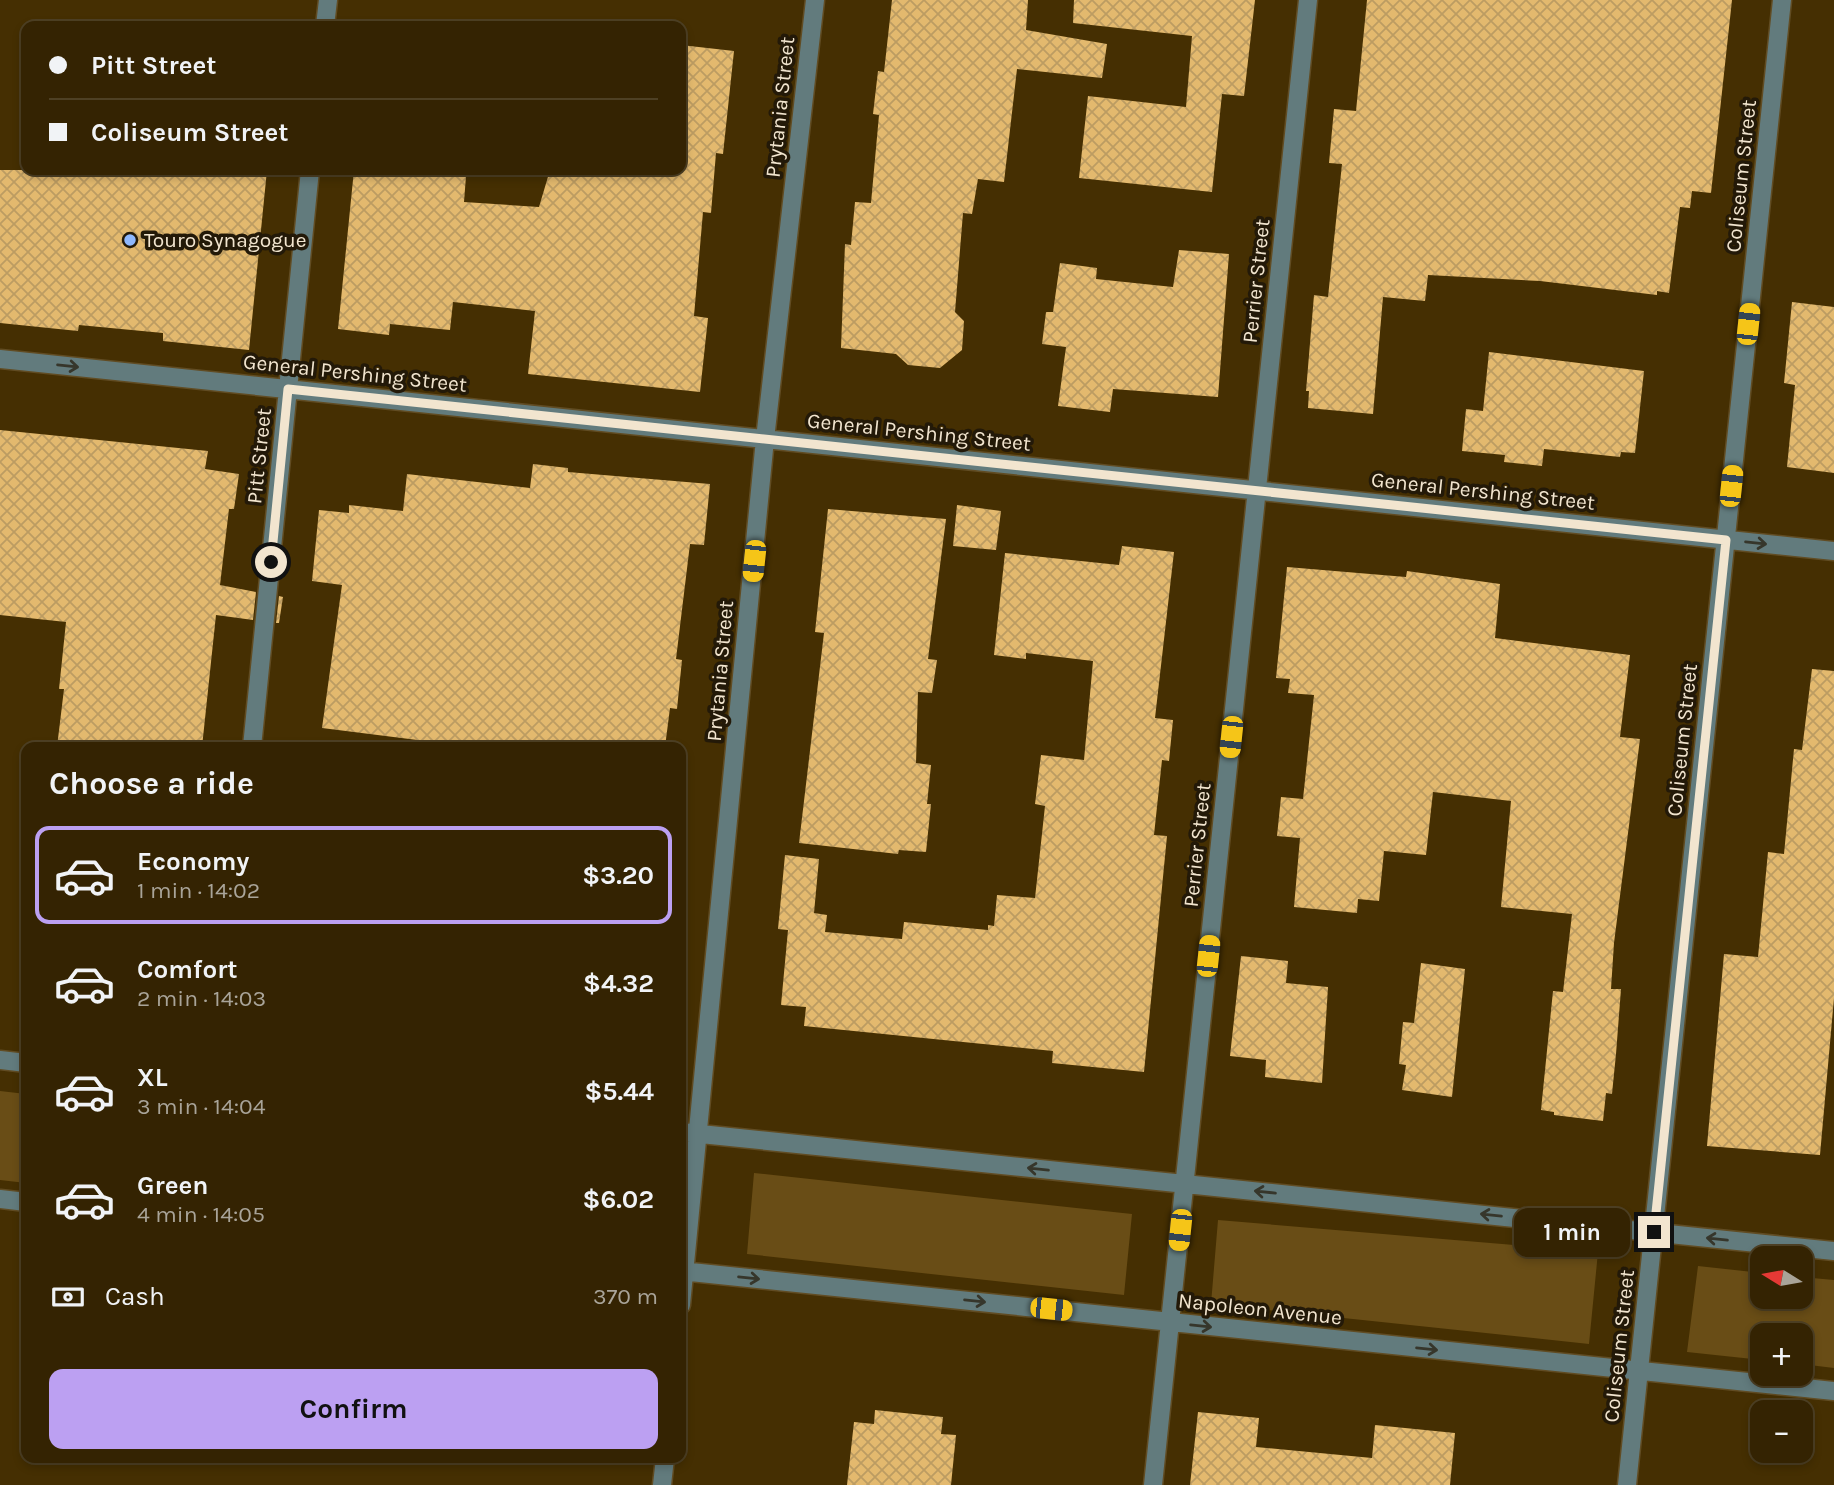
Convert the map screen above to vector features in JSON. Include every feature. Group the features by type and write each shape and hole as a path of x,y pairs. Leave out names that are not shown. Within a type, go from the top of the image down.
{"street":[{"path":"326,21 328,0"},
{"name":"Prytania Street","path":"686,1212 690,1133 815,0"},
{"name":"Perrier Street","path":"1153,1485 1308,0"},
{"name":"Coliseum Street","path":"1627,1485 1782,0"},
{"name":"Pitt Street","path":"253,742 309,175"},
{"name":"General Pershing Street","path":"0,359 1834,551"},
{"path":"0,1060 21,1062"},
{"path":"690,1133 1834,1251"},
{"path":"0,1199 21,1201"},
{"name":"Napoleon Avenue","path":"686,1271 1834,1391"},
{"path":"662,1485 664,1463"}],"shaded area":[{"path":"0,1091 21,1093 21,1182 0,1180"},
{"path":"754,1173 1132,1214 1124,1295 747,1254"},
{"path":"1218,1220 1598,1252 1589,1344 1211,1304"},
{"path":"1698,1266 1750,1272 1750,1309 1813,1309 1813,1278 1834,1280 1834,1368 1813,1365 1813,1323 1750,1323 1750,1359 1687,1352"}],"building":[{"path":"892,0 1028,0 1026,30 1107,44 1102,78 1017,69 1004,182 978,179 972,214 963,213 955,312 964,321 962,350 940,368 908,365 896,354 841,348 845,244 851,245 855,202 871,203 879,115 873,114 878,71 884,72"},
{"path":"1074,0 1255,0 1244,96 1222,94 1212,192 1079,178 1088,96 1186,107 1192,36 1073,23"},
{"path":"1367,0 1732,0 1711,193 1692,191 1690,208 1680,207 1669,293 1657,291 1657,295 1540,281 1428,275 1425,301 1383,297 1373,414 1308,408 1309,391 1306,391 1314,295 1328,297 1342,164 1329,163 1334,109 1356,111"},
{"path":"686,46 734,51 723,154 716,153 711,213 703,212 694,316 708,318 700,392 528,374 535,311 453,302 450,330 390,324 389,335 338,329 353,175 466,176 464,202 539,207 549,175 686,175"},
{"name":"Touro Synagogue","path":"0,170 21,170 21,175 266,175 249,350 163,341 163,333 79,325 78,331 0,323"},
{"path":"1179,250 1229,254 1218,397 1113,389 1110,412 1058,406 1066,347 1042,344 1046,312 1053,312 1060,263 1097,268 1096,279 1173,287"},
{"path":"1792,302 1834,307 1834,473 1787,467 1795,385 1784,383"},
{"path":"1489,352 1644,371 1635,453 1621,452 1620,457 1544,449 1542,466 1504,462 1505,455 1462,451 1466,409 1483,411"},
{"path":"0,430 208,451 205,469 239,474 234,509 229,509 220,585 256,592 253,620 216,615 203,742 58,742 64,689 59,689 66,622 0,615"},
{"path":"533,464 568,468 568,472 710,484 704,545 690,544 676,659 682,660 677,709 670,708 666,742 433,742 322,728 342,585 312,581 319,510 349,513 349,505 403,511 407,474 530,488"},
{"path":"957,505 1001,511 996,550 953,546"},
{"path":"828,509 946,519 928,659 937,660 932,693 918,692 916,763 931,765 927,804 931,804 926,852 899,850 898,854 799,843 824,633 815,632"},
{"path":"1122,546 1174,552 1155,718 1173,720 1169,761 1162,760 1154,835 1167,836 1144,1072 1052,1063 1053,1051 804,1026 806,1007 781,1005 788,930 778,929 785,855 819,859 814,913 827,915 825,932 902,939 904,922 988,930 988,925 994,926 997,895 1035,898 1045,806 1035,804 1041,755 1084,760 1093,661 1026,653 1026,659 994,655 1005,553 1119,565"},
{"path":"1287,567 1406,577 1407,571 1500,584 1495,638 1630,655 1620,737 1640,739 1614,943 1611,989 1621,989 1616,1054 1612,1094 1606,1093 1603,1121 1554,1115 1554,1112 1541,1110 1553,991 1563,992 1572,914 1501,907 1511,801 1433,792 1426,855 1384,851 1379,901 1358,899 1357,913 1294,907 1300,838 1277,836 1281,797 1303,799 1314,695 1288,693 1290,679 1276,678"},
{"path":"279,596 283,597 279,623 276,623"},
{"path":"1812,669 1834,671 1834,998 1820,1155 1707,1146 1724,954 1758,957 1768,852 1784,854 1794,749 1802,750"},
{"path":"1241,956 1288,961 1286,983 1328,987 1322,1083 1265,1077 1266,1060 1230,1056"},
{"path":"1421,963 1465,969 1452,1097 1402,1090 1406,1065 1399,1064 1403,1022 1414,1023"},
{"path":"875,1410 943,1417 941,1434 956,1435 951,1485 847,1485 854,1422 874,1424"},
{"path":"1198,1412 1259,1418 1256,1447 1372,1458 1375,1425 1455,1433 1450,1485 1190,1485"}],"place":[{"name":"Touro Synagogue","path":"130,240"}],"route":[{"path":"271,562 288,389 1726,540 1654,1232"}]}
